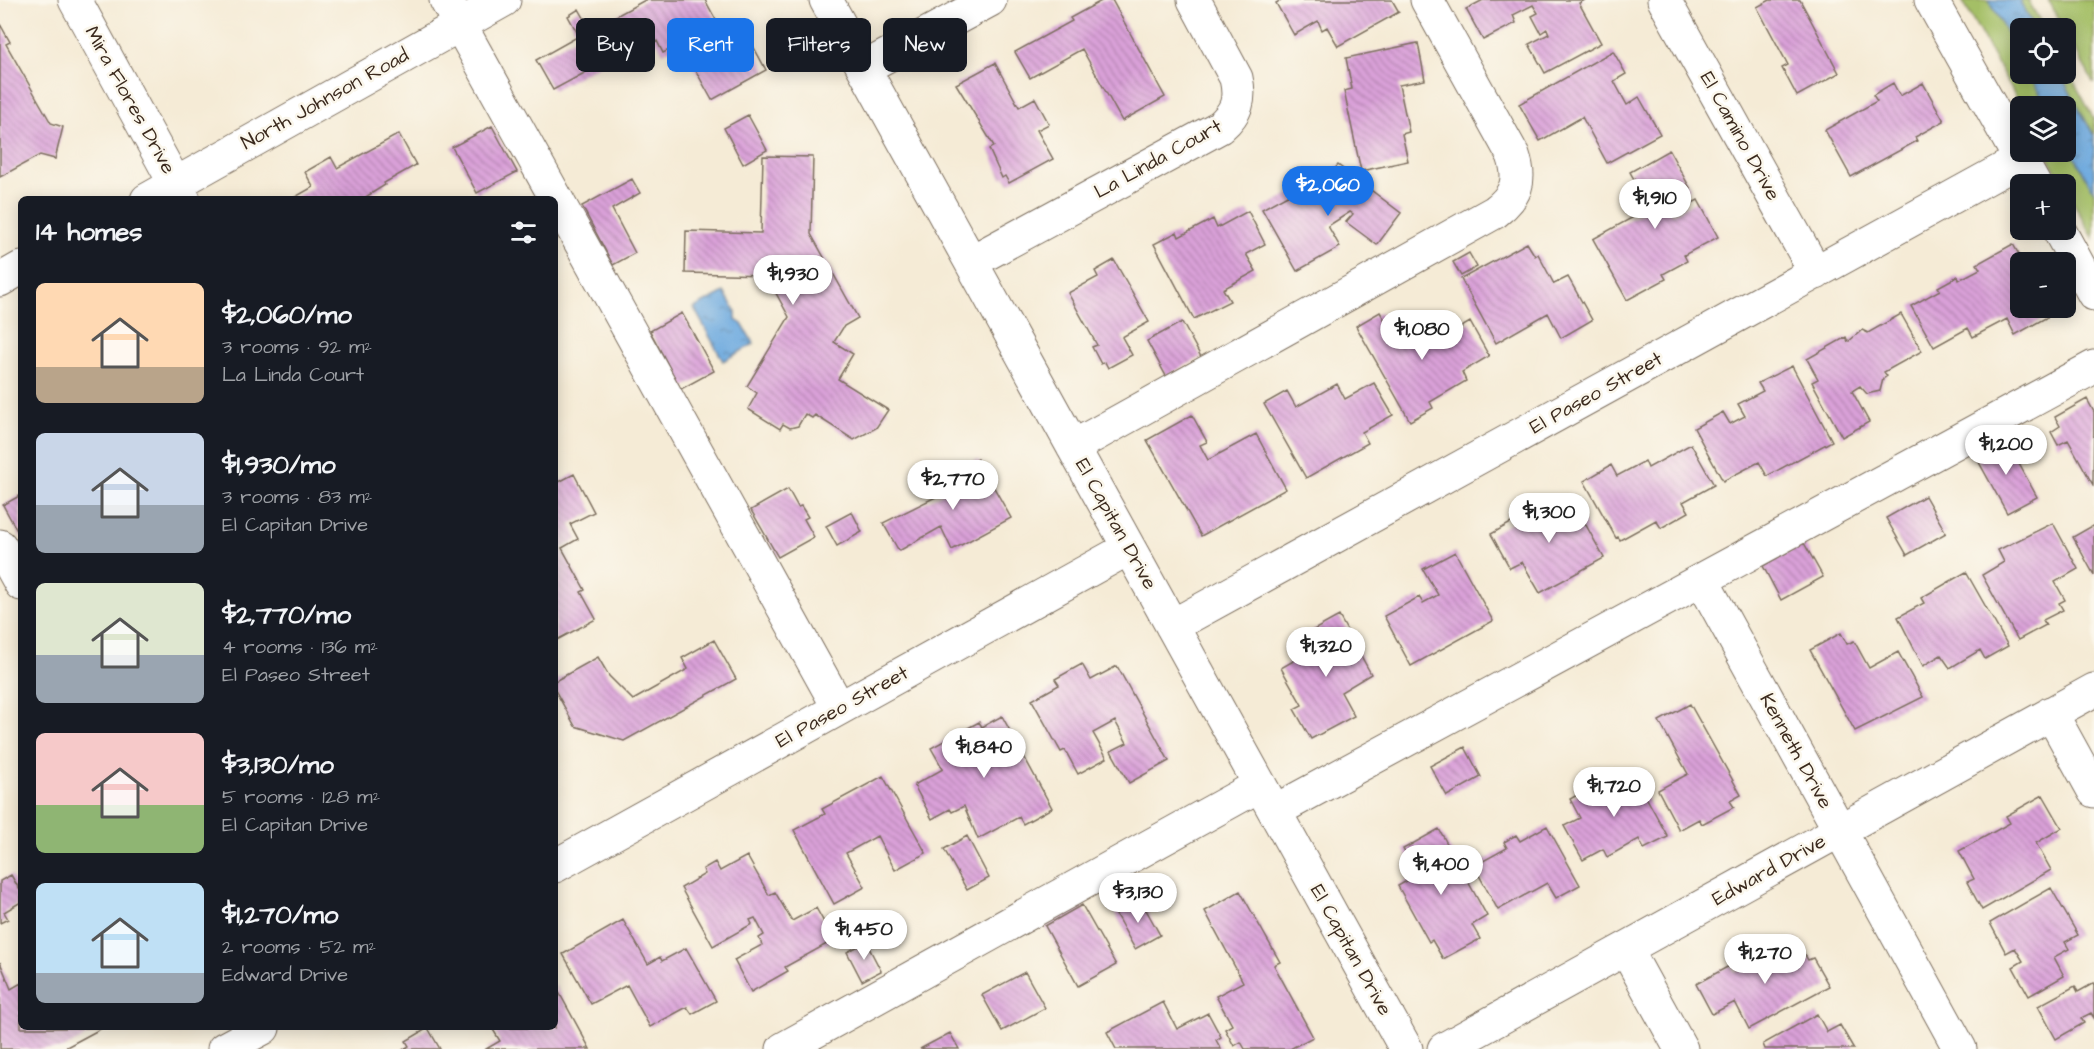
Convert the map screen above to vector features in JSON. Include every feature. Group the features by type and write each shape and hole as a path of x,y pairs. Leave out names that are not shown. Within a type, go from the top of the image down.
{"street":[{"name":"Mira Flores Drive","path":"75,0 180,192"},
{"name":"North Johnson Road","path":"164,196 180,192 453,12 504,0"},
{"name":"El Capitan Drive","path":"826,0 836,18"},
{"path":"871,64 990,0"},
{"name":"La Linda Court","path":"971,262 1220,127 1230,118 1238,106 1239,92 1236,78 1194,0"},
{"path":"1073,447 1495,212 1510,199 1518,184 1517,166 1513,155 1427,0"},
{"name":"El Camino Drive","path":"1664,0 1816,273"},
{"path":"1931,0 2027,172"},
{"path":"453,12 555,196"},
{"name":"El Capitan Drive","path":"866,72 1406,1049"},
{"name":"El Paseo Street","path":"1172,626 1816,273 2027,172"},
{"path":"558,201 839,708"},
{"path":"2064,240 2094,294"},
{"path":"0,280 18,270"},
{"path":"783,1049 1267,798 1702,580 2094,367"},
{"path":"0,546 18,579"},
{"name":"El Paseo Street","path":"558,864 1129,548"},
{"name":"Kenneth Drive","path":"1702,580 1960,1049"},
{"name":"Edward Drive","path":"1444,1049 2094,690"},
{"path":"2051,713 2094,791"},
{"path":"1626,949 1681,1049"},
{"path":"225,1049 259,1030"},
{"path":"270,1030 281,1049"}],"green space":[{"path":"1962,0 1989,0 2010,39 2010,84 2035,84 2041,96 2015,96"},
{"path":"2019,0 2028,0 2038,18 2029,18"},
{"path":"2048,0 2094,0 2094,84 2076,51 2076,18 2058,18"},
{"path":"2065,84 2075,84 2094,119 2094,136 2076,103 2076,96 2072,96"},
{"path":"2076,159 2094,192 2094,239 2076,207 2076,174 2057,174 2051,162 2076,162"}],"water":[{"path":"1989,0 2019,0 2029,18 2010,18 2010,39"},
{"path":"2035,84 2065,84 2072,96 2041,96"},
{"path":"2076,103 2094,136 2094,192 2076,159"},
{"path":"724,292 736,312 736,320 742,324 754,344 723,361 694,308"}],"building":[{"path":"645,0 705,0 715,18 667,18 667,51 663,53 657,41 655,42 655,18 613,18"},
{"path":"1103,0 1112,0 1165,97 1122,121 1082,49 1030,78 1015,52 1072,21 1070,18"},
{"path":"1281,0 1392,0 1399,12 1338,46 1327,27 1322,30 1318,21 1294,35 1276,3"},
{"path":"1483,0 1585,0 1579,3 1601,43 1545,73 1529,44 1549,34 1547,29 1541,33 1532,16 1538,13 1533,5 1513,15 1516,23 1483,40 1466,9"},
{"path":"1770,0 1800,0 1839,73 1797,96 1782,68 1788,65 1757,7"},
{"path":"579,9 584,18 576,18 576,31 568,16"},
{"path":"0,24 10,42 6,44 51,123 63,127 55,159 40,155 0,177"},
{"path":"576,38 576,72 586,72 553,90 536,60"},
{"path":"1418,43 1425,80 1399,85 1409,132 1402,134 1408,161 1361,171 1344,91 1352,89 1346,58"},
{"path":"754,48 766,70 712,100 696,72 754,72"},
{"path":"1613,51 1626,74 1614,81 1627,105 1639,97 1660,134 1607,163 1582,117 1540,141 1519,104"},
{"path":"995,63 1019,107 1035,98 1049,124 1037,130 1053,159 1009,183 1005,176 1002,178 989,149 994,146 956,84"},
{"path":"1893,83 1900,96 1923,83 1944,121 1915,137 1917,141 1851,177 1825,130 1877,101 1873,95"},
{"path":"748,115 767,150 743,164 724,128"},
{"path":"492,126 517,172 477,193 452,147"},
{"path":"399,134 416,165 384,183 385,185 367,196 297,196 313,187 305,172 331,157 337,168"},
{"path":"1669,150 1690,188 1665,201 1672,214 1698,200 1718,237 1684,255 1687,261 1663,274 1666,279 1627,300 1593,239 1650,208 1630,172"},
{"path":"763,156 813,157 811,234 858,318 844,326 834,342 853,354 838,379 888,410 876,428 854,440 815,415 812,418 805,414 798,426 790,428 783,424 780,429 748,409 757,393 747,386 789,317 766,275 685,273 686,231 761,233"},
{"path":"1338,165 1401,213 1377,245 1346,222 1353,214 1350,212 1328,226 1340,247 1297,271 1262,209 1291,193 1294,198 1322,184"},
{"path":"632,179 640,193 612,209 635,253 613,265 582,206"},
{"path":"1248,211 1265,244 1246,254 1256,271 1223,289 1230,301 1194,319 1154,244 1177,232 1179,237 1213,219 1217,228"},
{"path":"1527,243 1535,256 1538,254 1554,284 1568,277 1592,320 1561,338 1548,313 1496,343 1461,279"},
{"path":"2013,244 2017,252 2010,252 2010,318 2046,318 2015,335 2007,319 1973,337 1968,328 1934,347 1911,306 1940,290 1938,287 1958,276 1959,280 1980,269 1977,264"},
{"path":"1469,253 1477,267 1461,276 1453,262"},
{"path":"1114,260 1149,322 1122,337 1132,355 1108,368 1105,362 1101,364 1092,347 1097,345 1068,293 1098,277 1095,271"},
{"path":"1380,312 1399,344 1440,321 1448,335 1470,322 1489,356 1462,372 1466,381 1430,402 1433,408 1410,421 1356,326"},
{"path":"682,313 714,371 681,389 650,331"},
{"path":"1901,314 1922,351 1884,372 1887,376 1883,379 1880,391 1867,394 1860,386 1852,391 1869,422 1842,437 1812,382 1818,379 1807,359 1846,337 1848,342 1862,330 1868,333"},
{"path":"1182,322 1201,357 1166,376 1147,341"},
{"path":"1792,366 1832,441 1767,476 1759,462 1723,481 1694,428 1723,412 1730,424 1745,416 1738,404 1763,391 1758,383"},
{"path":"1374,383 1393,415 1362,432 1368,443 1306,478 1264,404 1287,391 1296,407 1337,384 1345,399"},
{"path":"2087,399 2094,412 2093,485 2068,440 2058,445 2051,432 2060,426 2055,417"},
{"path":"1192,415 1207,442 1200,445 1208,460 1256,434 1286,489 1201,536 1147,440"},
{"path":"2005,438 2037,497 2007,513 1975,455"},
{"path":"1691,444 1714,485 1683,502 1689,512 1661,528 1656,520 1620,540 1616,538 1584,481 1611,465 1617,476 1645,461 1648,468"},
{"path":"978,459 1011,518 952,550 941,527 899,551 883,523 950,490 944,478"},
{"path":"574,474 594,512 570,524 578,539 562,548 585,590 581,592 596,619 558,639 558,482"},
{"path":"788,489 798,507 801,506 808,517 804,519 814,537 778,557 751,510"},
{"path":"1570,496 1604,558 1540,593 1522,562 1510,568 1491,534 1543,505 1546,510"},
{"path":"1925,496 1946,533 1907,555 1886,518"},
{"path":"18,497 18,532 3,505"},
{"path":"852,512 862,532 837,546 826,526"},
{"path":"2053,523 2078,569 2055,582 2065,600 2059,603 2063,610 2043,620 2046,625 2018,640 1982,575 2004,562 1998,550"},
{"path":"2094,525 2094,575 2073,537"},
{"path":"1804,543 1823,577 1781,600 1763,566"},
{"path":"1455,552 1493,621 1411,666 1384,616 1419,597 1423,603 1438,595 1423,569"},
{"path":"1966,572 2008,646 1985,659 1980,650 1950,668 1941,655 1923,666 1898,617 1924,603 1921,598"},
{"path":"1339,616 1371,674 1341,692 1354,716 1311,739 1294,709 1302,705 1281,668 1318,647 1310,632"},
{"path":"1841,633 1847,644 1854,641 1869,668 1898,652 1923,697 1855,731 1810,650"},
{"path":"714,640 736,679 624,741 575,726 558,695 558,679 598,657 609,676 633,700 688,669 682,658"},
{"path":"1082,664 1091,680 1117,666 1169,761 1129,783 1111,751 1127,743 1115,721 1093,733 1107,758 1078,774 1065,750 1061,752 1032,700 1059,685 1055,679"},
{"path":"1690,704 1741,795 1730,801 1734,807 1702,824 1699,819 1679,830 1658,790 1688,774 1659,721"},
{"path":"1002,716 1052,808 1023,824 1019,817 978,839 964,806 952,812 950,809 932,819 914,785 943,769 931,748 979,722 982,727"},
{"path":"1465,747 1481,777 1447,796 1430,766"},
{"path":"1622,772 1627,782 1635,777 1668,837 1644,849 1639,839 1607,857 1603,849 1583,860 1564,826 1580,818 1570,799 1600,782 1610,800 1613,799 1603,782"},
{"path":"883,776 926,853 895,870 877,836 846,853 865,887 834,904 794,830 825,814 822,809"},
{"path":"2043,795 2062,828 2036,843 2051,870 1982,910 1967,882 1974,879 1959,851 2010,823 2006,816"},
{"path":"1547,826 1580,885 1556,898 1547,883 1498,910 1474,866 1507,848 1504,842 1516,835 1520,841"},
{"path":"1439,829 1487,916 1472,925 1480,939 1443,959 1432,940 1429,942 1398,886 1417,875 1403,849"},
{"path":"967,836 989,878 967,890 944,849"},
{"path":"747,856 769,895 775,892 792,921 816,908 834,940 785,967 788,971 751,992 734,960 762,945 759,938 764,935 755,918 750,920 752,924 713,946 681,888 705,874 703,869 715,862 720,871"},
{"path":"11,875 18,887 18,904 4,912 8,919 0,923 0,881"},
{"path":"2051,888 2078,935 2065,942 2069,949 2054,957 2064,976 2029,996 2013,967 2023,961 2015,948 2006,953 1990,923"},
{"path":"1240,891 1280,962 1274,965 1313,1037 1290,1049 1245,1049 1241,1042 1234,1046 1225,1029 1232,1025 1216,996 1243,982 1205,911"},
{"path":"1140,899 1160,935 1135,949 1115,913"},
{"path":"1082,905 1116,965 1078,986 1045,926"},
{"path":"623,920 648,964 660,957 662,961 686,948 716,1001 692,1014 687,1007 650,1027 627,985 591,1004 563,954"},
{"path":"1796,939 1808,960 1813,958 1829,986 1749,1029 1735,1002 1712,1014 1696,984 1731,965 1735,972"},
{"path":"866,942 881,971 862,981 847,952"},
{"path":"0,962 11,989 18,985 18,1030 98,1030 63,1049 0,1049"},
{"path":"1025,972 1045,1008 1002,1031 982,995"},
{"path":"2094,983 2094,1018 2091,1013 2081,1018 2084,1023 2056,1039 2038,1006 2075,986 2078,992"},
{"path":"558,990 590,1049 486,1049 500,1041 493,1030 558,1030"},
{"path":"1163,1002 1177,1029 1208,1013 1221,1037 1216,1040 1221,1049 1116,1049 1107,1032"},
{"path":"1817,1014 1827,1032 1840,1025 1854,1049 1765,1049 1763,1044"},
{"path":"425,1030 429,1030 440,1049 404,1049 409,1046 406,1041"},
{"path":"950,1033 959,1049 920,1049"}]}
